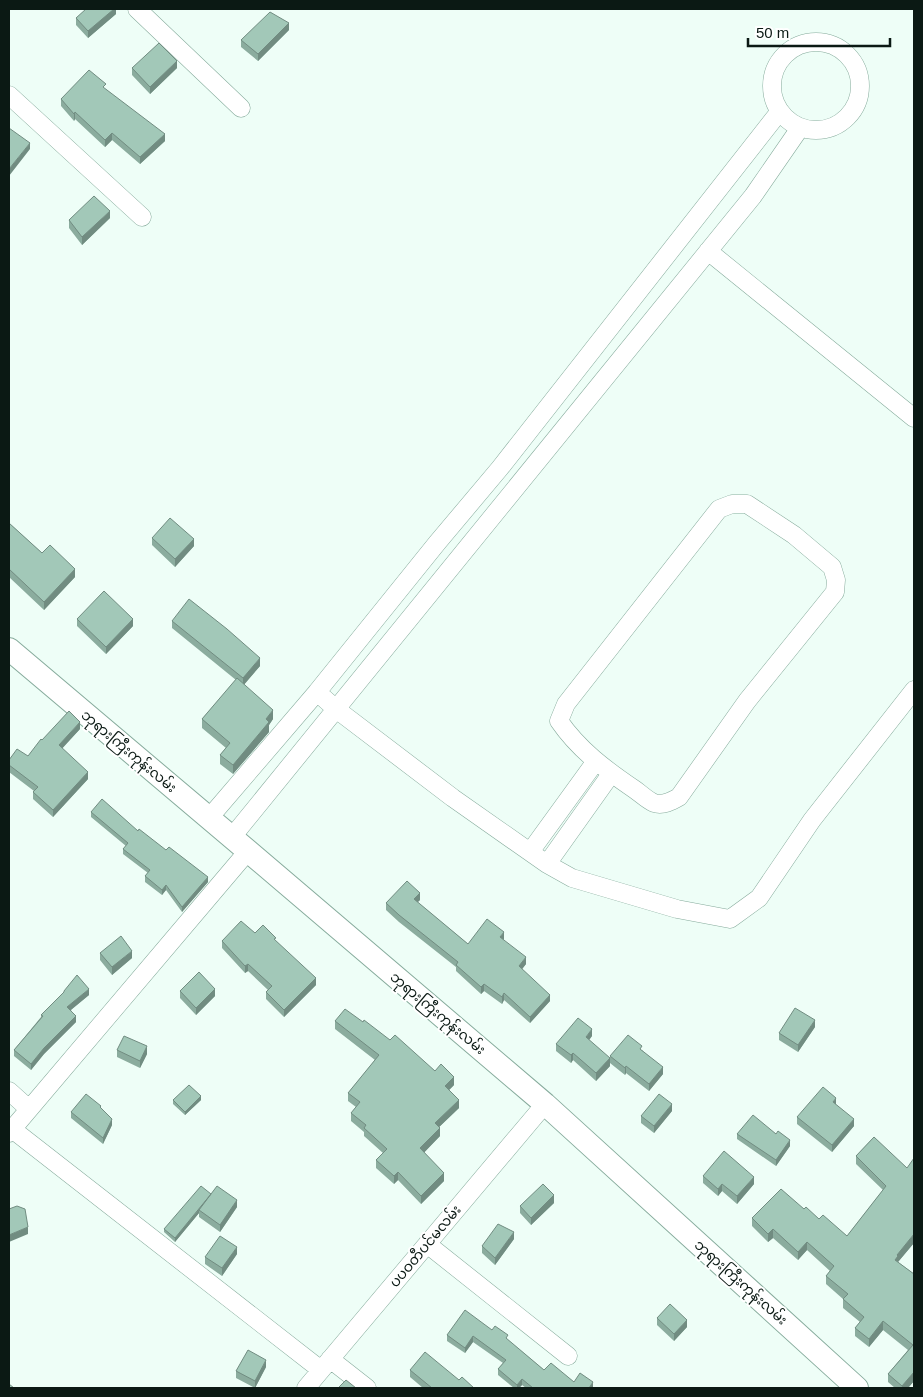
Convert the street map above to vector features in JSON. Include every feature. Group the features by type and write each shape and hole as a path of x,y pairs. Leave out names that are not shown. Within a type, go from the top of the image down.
{"street":[{"path":"138,9 241,108"},
{"path":"811,42 827,42 841,49 853,60 860,74 861,90 857,105 848,118 835,127 808,130 790,122 780,111 773,98 772,82 776,68 784,55 796,46 811,42"},
{"path":"9,95 142,218"},
{"path":"209,818 317,692 500,468 780,111"},
{"path":"367,1388 326,1364 10,1131 240,844 336,709 753,196 800,128"},
{"path":"708,251 914,418"},
{"path":"602,338 622,356"},
{"path":"732,504 747,504 794,535 832,567 836,580 835,592 747,701 679,797 668,803 655,803 611,774 569,735 559,721 566,704 719,509 732,504"},
{"path":"437,543 456,561"},
{"name":"ဘုရားကြီးကုန်းလမ်း","path":"9,649 545,1104 857,1388"},
{"path":"317,692 336,709 453,798 547,864 572,878 677,909 730,919 758,898 812,820 914,690"},
{"path":"530,852 596,761"},
{"path":"547,864 611,774"},
{"path":"9,1091 29,1109"},
{"name":"ပပဝတီပင်မလမ်း","path":"306,1388 545,1104"},
{"path":"427,1244 568,1356"}],"building":[{"path":"86,9 114,9 88,31 76,18"},
{"path":"270,12 289,23 258,54 241,40"},
{"path":"159,43 177,61 150,87 132,68"},
{"path":"89,70 106,84 103,87 165,134 140,157 112,133 105,140 75,112 74,114 61,99"},
{"path":"9,128 30,143 9,169"},
{"path":"94,196 110,211 82,237 69,220"},
{"path":"170,518 194,539 175,559 152,538"},
{"path":"9,523 42,553 50,545 75,569 44,602 9,569"},
{"path":"104,591 133,619 106,647 77,619"},
{"path":"189,599 260,658 243,678 172,621"},
{"path":"237,678 273,710 266,719 269,722 233,765 220,755 230,743 202,719"},
{"path":"69,711 80,722 59,745 88,772 53,810 33,792 38,787 9,765 9,760 17,749 28,756 41,739"},
{"path":"102,799 138,831 139,829 166,850 169,847 208,877 182,907 166,885 162,890 145,876 150,870 123,849 128,843 91,812"},
{"path":"407,881 420,893 414,899 468,944 487,919 504,932 500,937 526,957 519,966 550,995 530,1017 504,993 502,997 484,984 481,987 456,965 458,962 386,903"},
{"path":"241,921 255,933 263,925 276,938 274,939 316,978 284,1010 266,992 272,986 248,964 245,966 222,941"},
{"path":"121,936 132,951 112,967 100,953"},
{"path":"199,972 215,989 196,1008 180,991"},
{"path":"77,975 89,989 67,1007 76,1016 31,1064 14,1050 43,1016 41,1015 64,992"},
{"path":"795,1008 815,1020 798,1045 779,1033"},
{"path":"345,1009 363,1022 364,1020 390,1040 395,1035 435,1071 441,1064 454,1077 445,1086 459,1100 435,1123 440,1128 420,1148 444,1173 421,1196 398,1172 394,1176 376,1160 387,1149 364,1128 366,1125 351,1113 360,1102 348,1093 379,1055 335,1021"},
{"path":"578,1018 592,1029 586,1037 610,1058 596,1073 573,1053 571,1055 556,1044"},
{"path":"628,1035 642,1046 640,1049 663,1067 649,1084 610,1056"},
{"path":"124,1036 147,1046 140,1061 117,1050"},
{"path":"189,1085 201,1096 185,1112 173,1100"},
{"path":"823,1087 836,1098 833,1102 854,1119 832,1145 797,1117"},
{"path":"86,1094 101,1106 112,1119 103,1138 71,1112"},
{"path":"659,1094 672,1104 654,1126 641,1116"},
{"path":"753,1115 776,1134 778,1131 790,1140 776,1160 737,1134"},
{"path":"874,1137 907,1168 914,1158 914,1234 895,1260 914,1274 914,1372 902,1386 888,1374 913,1345 883,1321 869,1339 855,1328 864,1317 843,1299 848,1294 826,1276 834,1266 807,1242 798,1252 773,1229 768,1234 752,1218 781,1189 819,1219 823,1215 847,1236 886,1186 856,1156"},
{"path":"724,1151 754,1177 737,1196 722,1184 718,1189 703,1176"},
{"path":"543,1184 554,1195 531,1218 520,1206"},
{"path":"201,1186 211,1194 175,1238 164,1229"},
{"path":"217,1186 237,1200 220,1225 199,1210"},
{"path":"17,1206 25,1209 28,1227 9,1235 9,1209"},
{"path":"498,1224 514,1232 495,1258 482,1246"},
{"path":"220,1236 237,1247 222,1268 205,1257"},
{"path":"670,1304 687,1320 674,1334 657,1318"},
{"path":"465,1310 492,1330 495,1326 508,1335 506,1338 544,1370 551,1363 574,1382 580,1373 593,1382 589,1388 533,1388 522,1379 517,1385 498,1369 506,1360 473,1336 465,1348 447,1335"},
{"path":"248,1350 266,1360 255,1381 236,1371"},
{"path":"425,1352 459,1380 462,1377 474,1388 432,1388 410,1370"},
{"path":"346,1380 356,1388 338,1388"}]}
